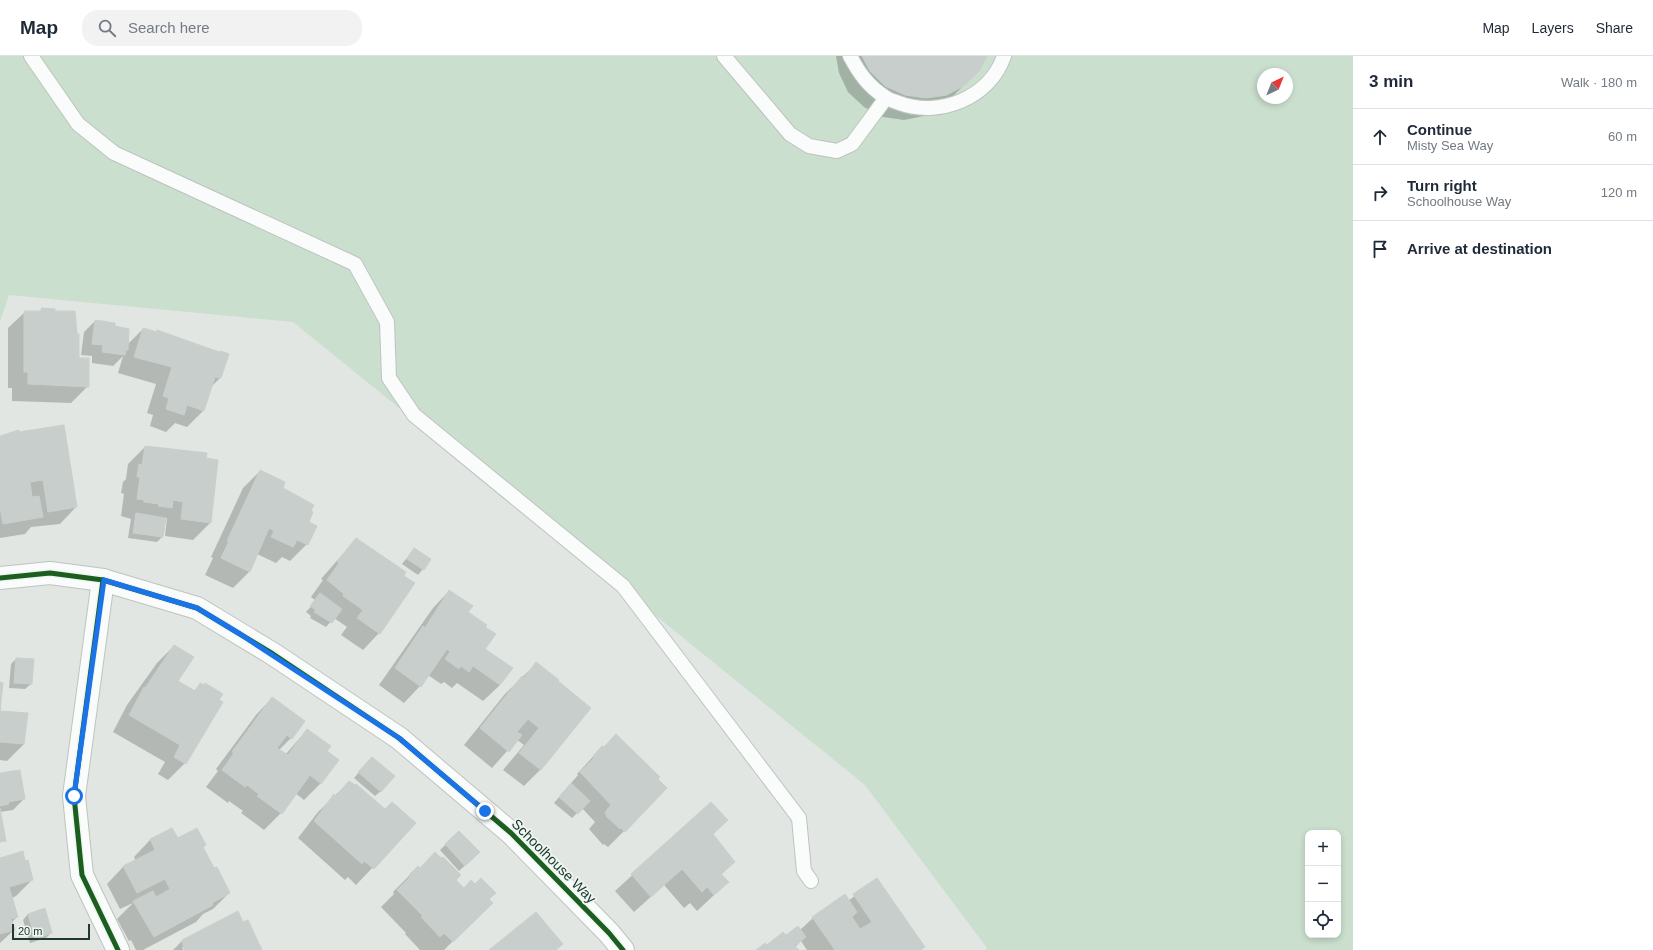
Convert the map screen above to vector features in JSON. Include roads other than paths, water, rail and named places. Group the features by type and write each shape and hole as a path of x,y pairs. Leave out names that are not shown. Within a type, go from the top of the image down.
{"street":[{"name":"Schoolhouse Way","path":"0,578 50,573 104,580 197,608 273,654 399,738 511,833 609,933 623,950"},
{"path":"104,580 74,796 82,875 118,950"}],"lane":[{"path":"31,56 78,124 114,152 354,264 387,322 389,378 414,416 623,586 799,818 804,871 811,881"},
{"path":"724,56 790,134 808,146 837,151 852,144 886,98"},
{"path":"850,56 864,80 886,98 911,107 938,109 963,101 985,86 1001,64 1004,56"}]}
